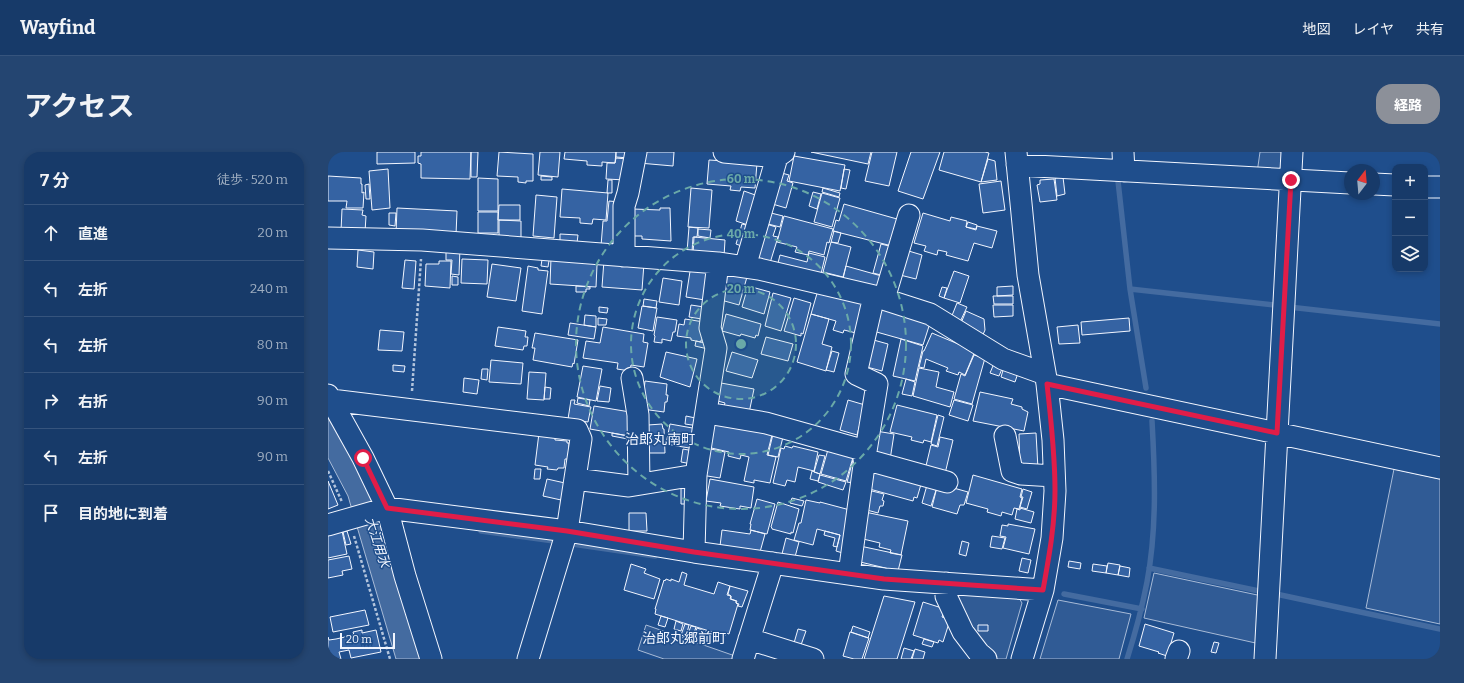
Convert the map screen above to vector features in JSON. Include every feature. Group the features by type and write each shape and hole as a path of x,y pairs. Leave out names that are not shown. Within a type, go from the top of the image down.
{"street":[{"path":"624,256 624,206 636,152"},
{"path":"724,152 781,154 745,267"},
{"path":"1265,659 1292,152"},
{"path":"1022,659 1043,590 1052,538 1055,491 1054,440 1046,379 1028,275 1017,159 1124,162 1291,180 1344,183"},
{"path":"1380,184 1392,185"},
{"path":"1428,187 1440,188"},
{"path":"849,574 865,455 877,384 856,374 879,298 909,215"},
{"path":"328,238 422,240 718,263 745,267 879,298 930,314 1003,359 1046,379 1277,433 1440,468"},
{"path":"694,552 696,475 707,413 716,348 710,328 718,263"},
{"path":"632,378 638,415 639,484"},
{"path":"330,398 410,410 577,430 581,440 567,531 528,659"},
{"path":"330,398 363,458 387,508 405,576 431,659"},
{"path":"707,413 766,423 947,482"},
{"path":"1005,436 1012,471 1021,474 1054,476"},
{"path":"575,480 629,486 696,475"},
{"path":"328,525 387,508 567,531 694,552 884,579 1043,590"},
{"path":"743,659 773,563"},
{"path":"946,583 946,596 963,632 979,653 986,659"},
{"path":"750,639 813,659"}],"path":[{"path":"410,410 422,240"},
{"path":"328,471 349,519 390,659"}],"shaded area":[{"path":"1260,152 1287,152 1286,168 1257,173"},
{"path":"1394,469 1440,479 1440,624 1366,608"},
{"path":"1154,573 1262,596 1260,644 1144,618"},
{"path":"955,592 1016,593 1022,603 1006,659 993,659 983,651"},
{"path":"1058,600 1131,614 1119,659 1040,659"},
{"path":"646,625 738,657 737,659 664,659 638,650"}],"water":[{"name":"大江用水","path":"328,411 376,501 423,659 396,659 348,496 328,458"}],"building":[{"path":"377,152 415,152 415,163 377,164"},
{"path":"421,152 471,152 470,179 421,178 421,164 418,163 418,156 421,156"},
{"path":"471,152 478,152 477,177 471,177"},
{"path":"499,152 533,154 533,181 526,181 526,183 518,182 518,177 497,176"},
{"path":"540,152 560,152 558,177 538,175"},
{"path":"565,152 616,152 615,163 602,162 602,166 587,165 587,161 564,159"},
{"path":"616,152 629,152 629,158 616,157"},
{"path":"640,152 674,152 673,166 639,163"},
{"path":"811,152 871,152 868,164"},
{"path":"872,152 897,152 889,186 865,181"},
{"path":"911,152 940,152 923,199 898,191"},
{"path":"944,152 989,153 981,182 939,170"},
{"path":"794,156 845,165 840,191 789,181"},
{"path":"616,158 627,159 626,180 606,179 607,163 615,163"},
{"path":"988,159 995,161 997,180 981,182"},
{"path":"709,160 757,163 755,188 741,187 740,191 730,190 731,186 707,184"},
{"path":"388,169 390,208 372,210 369,171"},
{"path":"844,169 850,170 846,189 841,188"},
{"path":"778,172 789,175 787,181 793,183 786,208 769,203"},
{"path":"328,176 361,178 362,193 364,192 363,208 346,208 347,201 328,201"},
{"path":"541,176 552,177 552,180 541,180"},
{"path":"1063,177 1065,194 1057,196 1055,178"},
{"path":"478,178 498,179 498,211 478,211"},
{"path":"1054,179 1057,200 1040,202 1037,185 1040,184 1040,180"},
{"path":"608,180 612,180 612,193 607,193"},
{"path":"1001,181 1005,210 983,213 979,184"},
{"path":"369,184 370,199 366,199 365,185"},
{"path":"691,188 712,190 709,228 688,227"},
{"path":"823,188 840,193 839,197 822,192"},
{"path":"562,189 608,193 606,220 593,219 592,224 580,223 580,218 560,217"},
{"path":"744,191 758,196 748,225 736,221"},
{"path":"813,192 821,194 817,209 809,206"},
{"path":"822,193 840,198 832,227 814,222"},
{"path":"536,195 557,197 554,238 533,236"},
{"path":"609,201 619,202 617,247 601,246 603,221 607,221"},
{"path":"844,204 897,219 892,246 833,231 836,220 839,221"},
{"path":"499,205 520,205 520,220 498,220"},
{"path":"397,208 457,211 456,235 396,233"},
{"path":"660,208 670,208 671,241 642,239 642,236 632,236 633,209 660,210"},
{"path":"342,209 363,210 362,215 366,216 365,232 341,231"},
{"path":"478,212 498,212 498,233 478,233"},
{"path":"389,213 396,213 395,226 389,225"},
{"path":"771,213 783,216 780,227 768,224"},
{"path":"923,213 950,221 951,217 967,221 966,227 976,230 977,226 997,231 992,248 974,243 968,261 946,255 947,252 938,250 937,255 924,251 926,246 914,243"},
{"path":"784,216 833,229 829,243 827,242 824,255 809,251 808,255 795,252 797,247 777,242"},
{"path":"499,220 521,221 521,238 499,238"},
{"path":"968,222 977,225 976,229 966,227"},
{"path":"763,223 776,227 773,236 778,237 770,263 753,258"},
{"path":"742,224 750,226 744,247 736,244"},
{"path":"689,227 698,228 697,237 693,237 692,252 687,252"},
{"path":"698,229 711,230 710,238 698,236"},
{"path":"834,231 841,233 838,243 831,242"},
{"path":"560,234 578,235 577,243 560,241"},
{"path":"694,237 725,240 724,257 693,254"},
{"path":"831,242 851,247 843,277 823,272"},
{"path":"881,244 893,247 885,276 873,273"},
{"path":"446,246 460,247 459,275 451,274 452,260 446,260"},
{"path":"902,249 922,255 916,279 896,274"},
{"path":"358,250 374,252 373,269 357,267"},
{"path":"543,253 550,254 548,267 541,266"},
{"path":"809,253 825,257 820,278 777,267 780,255 807,262"},
{"path":"551,258 596,261 596,287 550,284"},
{"path":"462,259 488,260 487,284 461,283"},
{"path":"405,260 416,261 414,289 402,288"},
{"path":"604,260 644,263 642,290 602,287"},
{"path":"439,261 451,261 450,288 425,286 426,264 439,264"},
{"path":"492,264 521,268 516,301 487,297"},
{"path":"691,265 710,269 705,300 686,297"},
{"path":"528,266 538,268 538,270 548,271 542,314 522,311"},
{"path":"846,266 885,277 881,294 842,283"},
{"path":"726,271 747,277 739,305 721,300"},
{"path":"954,271 969,276 960,303 944,298"},
{"path":"452,276 458,277 458,285 452,285"},
{"path":"663,278 682,281 679,305 659,302"},
{"path":"576,286 590,287 590,289 586,289 586,292 576,292"},
{"path":"748,286 770,292 764,314 742,307"},
{"path":"1013,286 1013,295 997,296 997,287"},
{"path":"942,287 947,288 944,298 939,296"},
{"path":"818,290 864,303 856,333 844,330 843,333 833,330 836,321 811,314"},
{"path":"773,293 791,298 781,331 765,326"},
{"path":"993,296 1013,296 1013,304 994,304"},
{"path":"794,298 811,303 803,334 801,333 801,336 784,331"},
{"path":"644,299 657,301 656,308 643,306"},
{"path":"957,303 967,307 960,322 951,318"},
{"path":"691,305 704,307 702,319 689,317"},
{"path":"993,305 1013,305 1013,316 994,317"},
{"path":"642,306 657,308 653,331 638,328"},
{"path":"599,307 608,308 607,313 599,312"},
{"path":"880,307 930,323 923,345 873,331"},
{"path":"966,311 984,319 985,330 982,337 959,328"},
{"path":"726,314 761,324 758,336 756,335 755,338 741,334 740,336 722,331"},
{"path":"811,314 829,319 822,344 832,347 826,371 797,362"},
{"path":"585,315 596,316 596,327 584,325"},
{"path":"657,317 677,320 675,332 673,332 671,341 662,339 662,343 654,342"},
{"path":"598,318 607,319 606,325 598,325"},
{"path":"1129,318 1130,331 1082,335 1081,322"},
{"path":"685,319 704,322 703,340 701,340 701,342 691,340 691,338 677,336 679,324 684,325"},
{"path":"570,323 596,327 594,339 568,335"},
{"path":"1078,325 1080,343 1059,344 1057,327"},
{"path":"498,327 526,331 525,337 528,337 527,346 524,346 523,350 495,346"},
{"path":"603,327 644,334 643,342 648,343 644,367 631,365 630,371 617,369 618,363 583,358 586,341 600,343"},
{"path":"380,330 404,332 402,351 378,350"},
{"path":"535,333 578,340 574,364 573,363 572,367 533,360 535,348 532,348"},
{"path":"932,333 975,351 965,375 959,372 958,375 946,371 948,368 926,359 924,368 919,367 923,351"},
{"path":"766,337 793,344 788,361 761,354"},
{"path":"870,339 888,344 882,371 863,366"},
{"path":"901,339 923,346 915,381 893,376"},
{"path":"696,341 709,344 708,349 695,346"},
{"path":"832,351 839,353 834,372 826,370"},
{"path":"666,352 697,359 690,387 660,377"},
{"path":"732,352 758,360 752,378 726,371"},
{"path":"974,355 985,358 972,404 954,399 961,374 965,376"},
{"path":"491,360 523,363 521,384 489,382"},
{"path":"995,361 1004,364 999,376 990,373"},
{"path":"393,365 405,366 404,372 393,371"},
{"path":"583,366 602,369 596,401 577,397"},
{"path":"1004,367 1018,373 1015,382 1001,377"},
{"path":"919,368 939,372 936,387 954,392 950,407 913,396"},
{"path":"482,369 488,369 487,380 481,379"},
{"path":"529,372 546,373 544,400 527,399"},
{"path":"464,378 479,380 477,394 463,392"},
{"path":"906,379 915,382 912,396 902,394"},
{"path":"645,381 667,384 666,395 668,395 667,402 665,402 664,412 642,409"},
{"path":"721,383 754,389 749,413 724,406 725,403 718,401"},
{"path":"600,386 611,388 609,402 597,401"},
{"path":"545,387 551,388 550,399 544,399"},
{"path":"980,392 1013,399 1011,404 1022,407 1022,409 1028,412 1024,431 973,421"},
{"path":"578,398 590,400 589,406 577,403"},
{"path":"571,400 575,400 574,404 591,407 588,422 568,419"},
{"path":"848,400 865,405 857,435 840,430"},
{"path":"954,400 973,405 968,421 949,415"},
{"path":"897,405 937,415 931,442 924,440 923,443 911,440 912,437 890,432"},
{"path":"594,406 630,412 629,436 590,429"},
{"path":"938,415 944,417 937,446 931,444"},
{"path":"686,416 700,419 699,426 685,424"},
{"path":"714,420 773,431 767,455 776,457 770,483 754,480 754,483 744,481 749,457 741,455 740,459 728,456 729,452 707,447"},
{"path":"662,424 664,429 665,453 645,453 648,425"},
{"path":"670,424 698,429 695,449 666,444"},
{"path":"876,431 894,434 890,460 871,456"},
{"path":"539,433 555,435 555,440 567,441 567,443 569,443 568,459 565,459 564,468 558,468 557,470 547,469 548,467 535,465"},
{"path":"612,433 628,436 628,439 612,436"},
{"path":"1036,433 1038,469 1020,470 1019,434"},
{"path":"773,434 783,437 778,457 768,455"},
{"path":"940,437 953,440 944,478 925,470 931,445 938,447"},
{"path":"785,446 792,448 793,446 818,452 814,471 798,467 795,482 787,480 785,486 773,483 781,448 784,449"},
{"path":"829,446 854,454 846,481 821,474"},
{"path":"706,448 725,452 720,478 701,475"},
{"path":"683,449 694,451 692,464 681,462"},
{"path":"819,455 825,456 820,474 814,472"},
{"path":"854,456 860,458 853,483 847,482"},
{"path":"873,464 922,481 917,498 914,497 913,501 866,488"},
{"path":"535,469 541,469 540,479 534,479"},
{"path":"812,471 820,474 818,481 810,479"},
{"path":"820,475 846,482 843,490 818,482"},
{"path":"973,475 1022,489 1020,497 1022,498 1019,509 1014,508 1012,515 1002,512 1001,516 987,512 988,509 966,503"},
{"path":"547,479 565,483 561,500 543,496"},
{"path":"710,479 754,487 751,508 740,506 740,509 720,506 721,503 706,501"},
{"path":"328,481 338,505 328,509"},
{"path":"927,485 937,487 931,506 922,503"},
{"path":"937,487 950,487 968,492 964,505 960,505 957,514 932,507"},
{"path":"681,488 690,488 690,504 681,504"},
{"path":"1023,489 1032,492 1027,509 1020,507 1023,497 1021,497"},
{"path":"868,490 884,494 882,500 884,501 883,506 880,506 878,513 863,509"},
{"path":"792,498 804,501 802,506 790,503"},
{"path":"757,499 775,504 767,534 750,530 750,524"},
{"path":"806,500 850,510 846,554 836,551 840,535 817,529 813,545 794,540 799,523 801,523"},
{"path":"778,502 799,509 793,533 791,532 791,534 772,529 771,527"},
{"path":"1020,508 1034,512 1031,523 1015,519 1017,509 1020,510"},
{"path":"865,512 908,521 901,555 890,553 891,550 879,547 880,543 859,538"},
{"path":"629,513 646,513 647,531 629,531"},
{"path":"1008,524 1035,529 1029,554 1003,548 1006,537 1000,536 1002,525 1008,526"},
{"path":"722,530 750,534 751,530 765,534 760,552 720,546"},
{"path":"342,531 347,554 328,558 328,534"},
{"path":"347,531 351,544 346,545 343,532"},
{"path":"825,531 840,535 837,547 833,546 835,538 824,535"},
{"path":"992,536 1005,538 1002,549 990,547"},
{"path":"786,538 799,542 795,557 782,554"},
{"path":"962,541 969,543 966,556 959,554"},
{"path":"860,546 902,555 898,571 856,561"},
{"path":"349,556 352,569 342,571 343,575 328,578 328,560"},
{"path":"1022,558 1031,560 1028,573 1019,571"},
{"path":"1069,561 1081,563 1080,569 1068,567"},
{"path":"1108,563 1120,565 1118,575 1106,573"},
{"path":"631,564 646,569 644,573 660,579 654,599 624,590"},
{"path":"1093,564 1107,566 1106,573 1092,571"},
{"path":"1120,566 1130,568 1129,577 1118,575"},
{"path":"682,572 687,574 684,585 714,594 718,582 730,586 727,595 731,596 730,599 736,601 738,604 729,634 726,633 725,636 655,614 655,609 664,580 665,581 666,579 671,581 671,579 679,582"},
{"path":"730,586 748,591 742,607 738,606 739,604 736,603 737,601 731,599 731,596 728,594"},
{"path":"884,596 915,602 897,659 864,659"},
{"path":"923,602 945,609 942,617 950,620 943,642 939,640 938,643 913,635"},
{"path":"365,610 369,625 333,632 330,617"},
{"path":"661,616 668,618 665,627 658,625"},
{"path":"676,621 683,624 681,631 674,629"},
{"path":"685,624 689,625 686,637 681,635"},
{"path":"1145,624 1174,633 1167,656 1139,646"},
{"path":"978,625 988,625 988,631 978,631"},
{"path":"691,626 696,627 693,636 688,634"},
{"path":"853,626 870,632 868,638 851,632"},
{"path":"697,628 703,630 700,639 694,636"},
{"path":"798,629 806,631 801,645 794,643"},
{"path":"362,630 362,633 376,630 381,652 351,658 349,650 339,652 341,659 328,659 328,637 329,640 336,639 354,635 353,632"},
{"path":"705,632 709,633 706,644 701,642"},
{"path":"850,632 869,638 862,659 854,659 843,656"},
{"path":"924,639 934,642 932,647 922,644"},
{"path":"1214,642 1219,643 1216,653 1211,652"},
{"path":"904,648 914,651 911,659 901,659"},
{"path":"915,649 925,652 923,659 912,659"}],"waterway":[{"path":"1118,181 1130,289 1146,388"},
{"path":"1130,289 1275,305"},
{"path":"1289,307 1440,324"},
{"path":"1127,659 1145,592 1150,562 1154,522 1154,461 1152,421"},
{"path":"481,531 554,541"},
{"path":"572,544 655,556"},
{"path":"1149,568 1259,591"},
{"path":"1064,594 1142,609"},
{"path":"1276,594 1440,629"}],"district":[{"name":"治郎丸南町","path":"660,439"},
{"name":"治郎丸郷前町","path":"684,638"}],"route":[{"path":"363,458 387,508 567,531 694,552 884,579 1043,590 1052,538 1055,491 1054,440 1047,384 1277,433 1291,180"}]}
